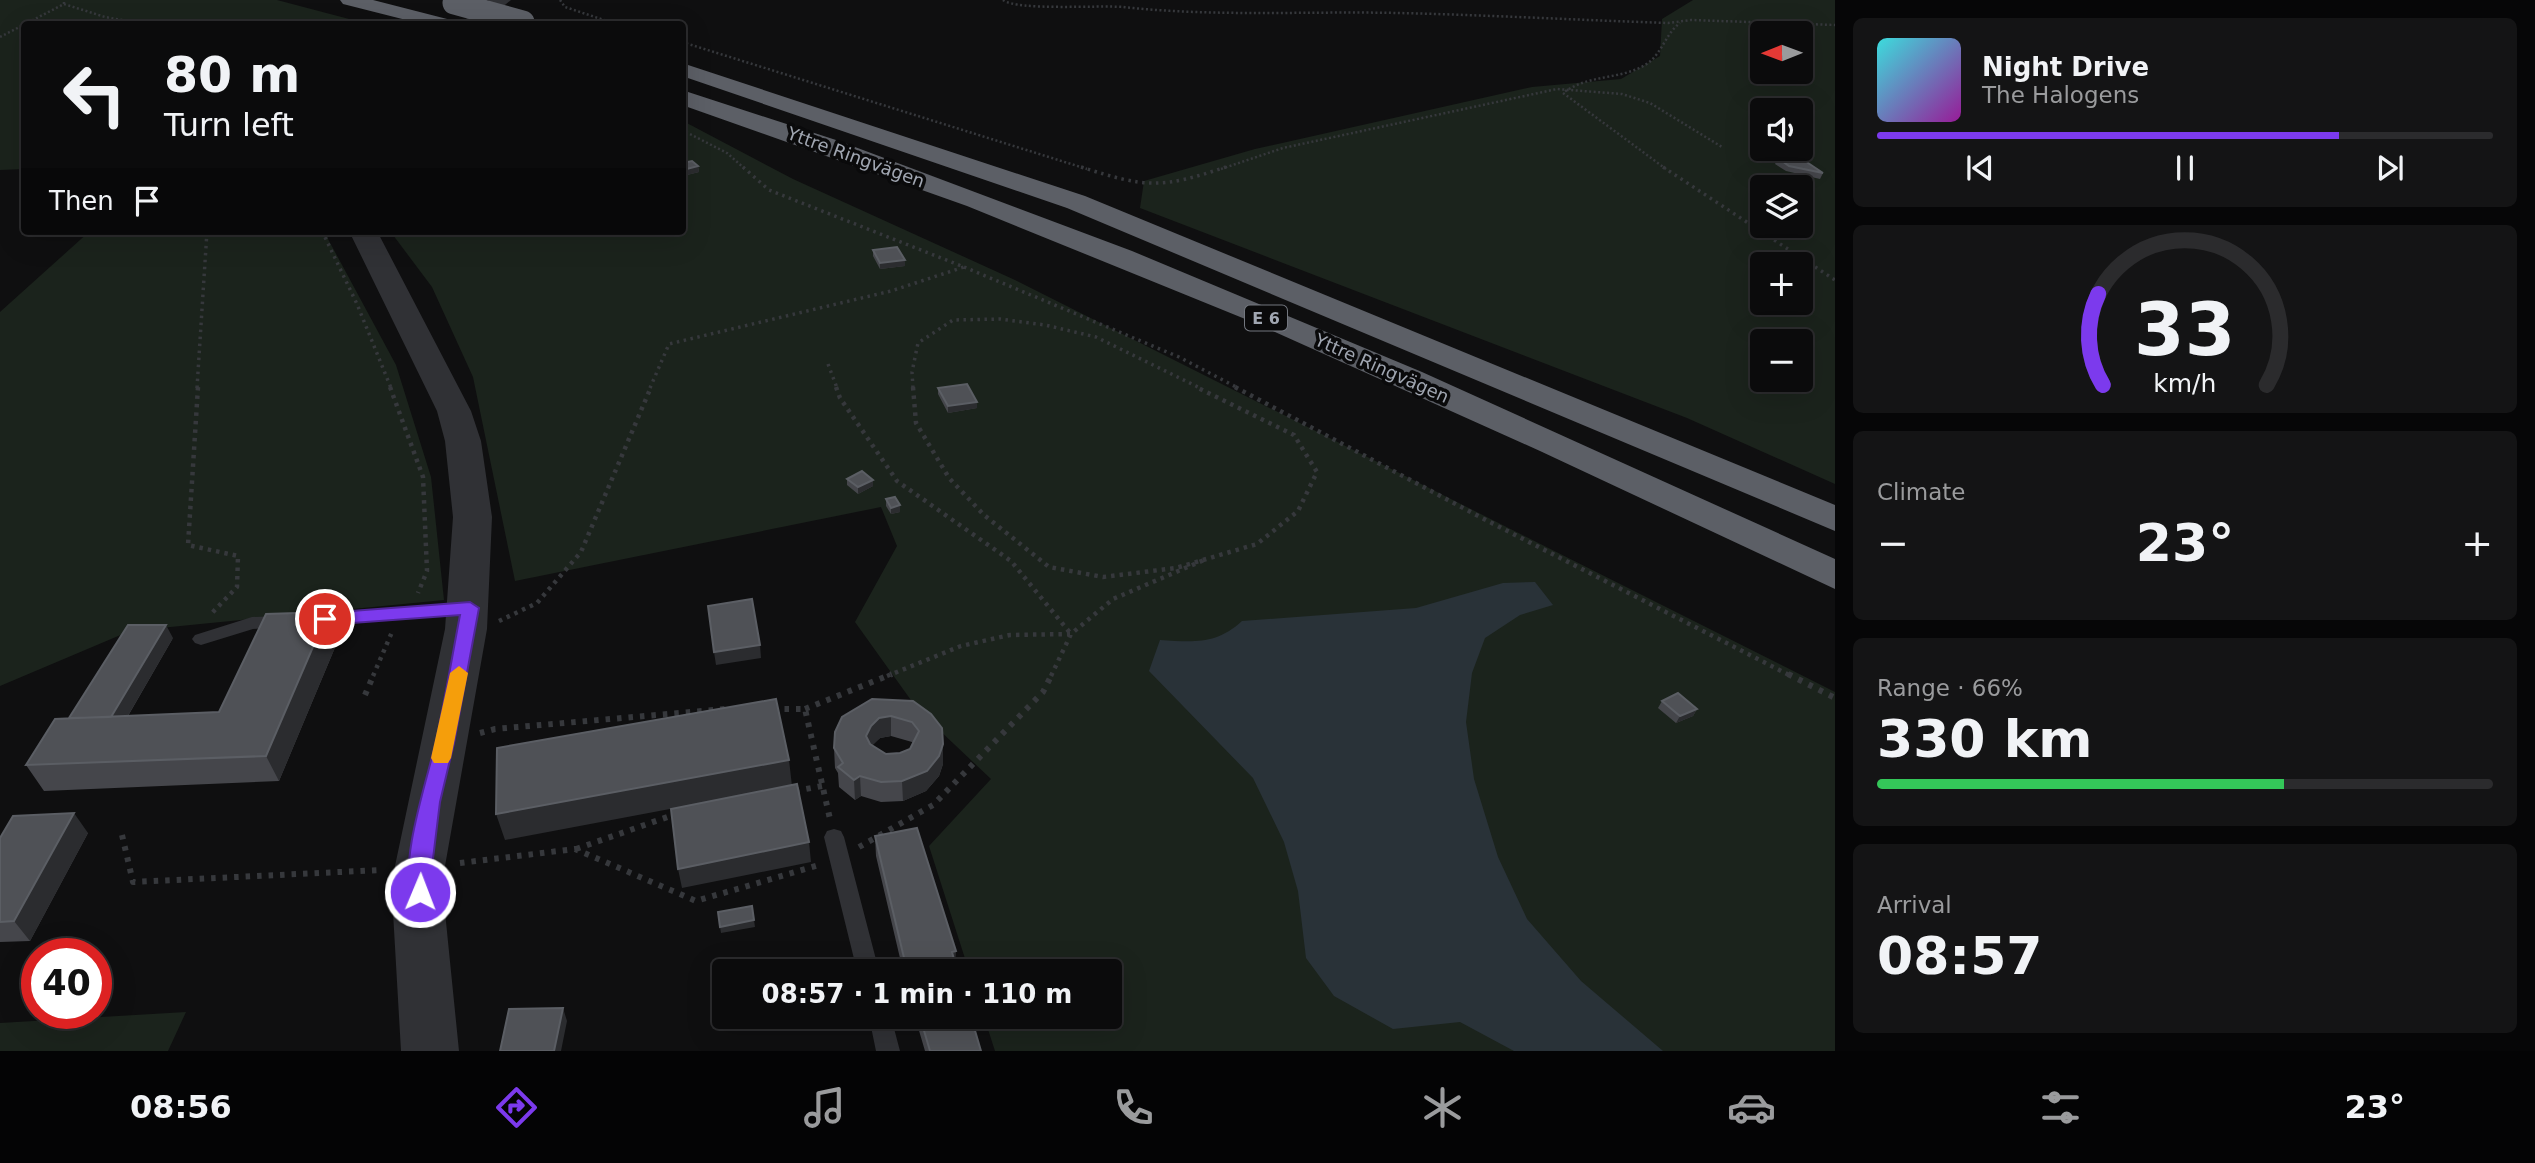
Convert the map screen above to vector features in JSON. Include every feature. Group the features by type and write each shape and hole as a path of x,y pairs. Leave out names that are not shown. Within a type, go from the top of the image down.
{"highway":[{"path":"350,0 432,21"},
{"path":"448,1 520,21"},
{"name":"Yttre Ringvägen","path":"686,70 1076,202 1835,519"},
{"name":"Yttre Ringvägen","path":"686,98 860,157 1188,285 1388,370 1835,575"}],"street":[{"path":"474,21 501,0"},
{"path":"365,235 440,381 463,440 475,530 469,622 445,743 430,802 419,868 423,967 430,1013 430,1051"}],"lane":[{"path":"201,639 251,624 402,615 469,622"},
{"path":"834,837 865,959"},
{"path":"883,1029 888,1051"}],"path":[{"path":"560,0 565,7 607,21"},
{"path":"1003,0 1009,4 1025,6 1101,5 1158,11 1835,25"},
{"path":"29,21 64,2 105,17 127,21"},
{"path":"1682,21 1670,28 1656,58 1640,68 1609,74 1563,93 1636,148 1835,280"},
{"path":"0,37 21,26"},
{"path":"686,43 1136,184 1178,183 1283,148 1540,91 1568,89 1622,94 1650,103 1722,147"},
{"path":"686,132 727,153 769,190 964,267 1179,357 1482,518 1835,698"},
{"path":"201,639 199,622 218,609 237,587 238,556 188,545 208,235"},
{"path":"324,235 357,304 404,421 423,477 427,572 402,615 365,695"},
{"path":"469,622 537,603 581,552 669,344 891,291 964,267"},
{"path":"575,849 696,901 840,859 933,805 1043,692 1071,634 1113,599 1204,560 1257,544 1298,511 1317,472 1294,435 1096,337 1045,325 1000,319 953,320 918,343 912,372 916,423 948,478 984,515 1049,568 1103,577 1176,568 1204,560"},
{"path":"828,364 840,398 897,481 1011,561 1071,634"},
{"path":"766,709 805,709 961,646 1010,635 1071,634"},
{"path":"445,743 495,729 740,709"},
{"path":"805,709 834,837"},
{"path":"782,794 822,786"},
{"path":"122,835 133,882 419,868 575,849 688,811"}],"shaded area":[{"path":"0,0 277,0 357,21 21,21 21,169 0,170"},
{"path":"1693,0 1835,0 1835,484 1687,418 1140,208 1144,181 1255,149 1532,87 1621,79 1660,56 1662,19"},
{"path":"686,123 793,179 1015,280 1835,692 1835,1051 995,1051 988,1029 1122,1029 1122,959 965,959 929,846 991,779 918,710 855,622 897,546 881,507 515,581 473,377 432,287 393,235 686,235"},
{"path":"86,235 328,235 396,365 431,477 444,600 130,631 0,686 0,312"},
{"path":"1535,582 1553,605 1520,615 1485,638 1472,673 1466,722 1474,779 1498,857 1527,919 1581,981 1663,1051 1514,1051 1460,1022 1393,1029 1334,996 1306,958 1298,891 1284,842 1253,778 1149,671 1160,640 1194,641 1213,638 1242,621 1416,608 1503,583"},
{"path":"186,1012 168,1051 0,1051 0,1023 21,1022 21,1029 112,1029 112,1016"}],"building":[{"path":"692,161 698,166 687,169 686,162"},
{"path":"1782,161 1805,161 1823,173 1789,166"},
{"path":"897,247 905,260 880,263 873,250"},
{"path":"967,384 977,402 948,406 938,388"},
{"path":"862,471 873,480 858,487 847,479"},
{"path":"895,497 900,505 891,508 886,499"},
{"path":"752,599 760,645 714,652 708,606"},
{"path":"328,612 266,756 26,765 55,719 219,712 266,614"},
{"path":"128,625 166,625 111,717 69,718"},
{"path":"1678,693 1697,709 1680,716 1662,701"},
{"path":"776,699 789,760 496,814 497,748"},
{"path":"872,699 913,701 931,714 942,728 943,744 939,756 927,771 902,781 881,782 860,776 854,780 838,767 843,763 834,748 835,732 842,717","holes":["891,716 912,722 919,731 910,749 900,753 886,754 870,744 866,736 879,718"]},
{"path":"797,784 809,842 678,869 671,809"},
{"path":"74,813 14,921 0,922 0,838 13,816"},
{"path":"917,828 956,951 952,952 954,959 904,959 875,836"},
{"path":"752,906 754,920 720,927 718,912"},
{"path":"563,1008 554,1051 500,1051 509,1009"},
{"path":"924,1029 975,1029 981,1051 930,1051"}],"slow traffic":[{"path":"441,758 459,673"}],"route":[{"path":"325,619 470,608 467,637 430,802 419,868 420,892"}]}
